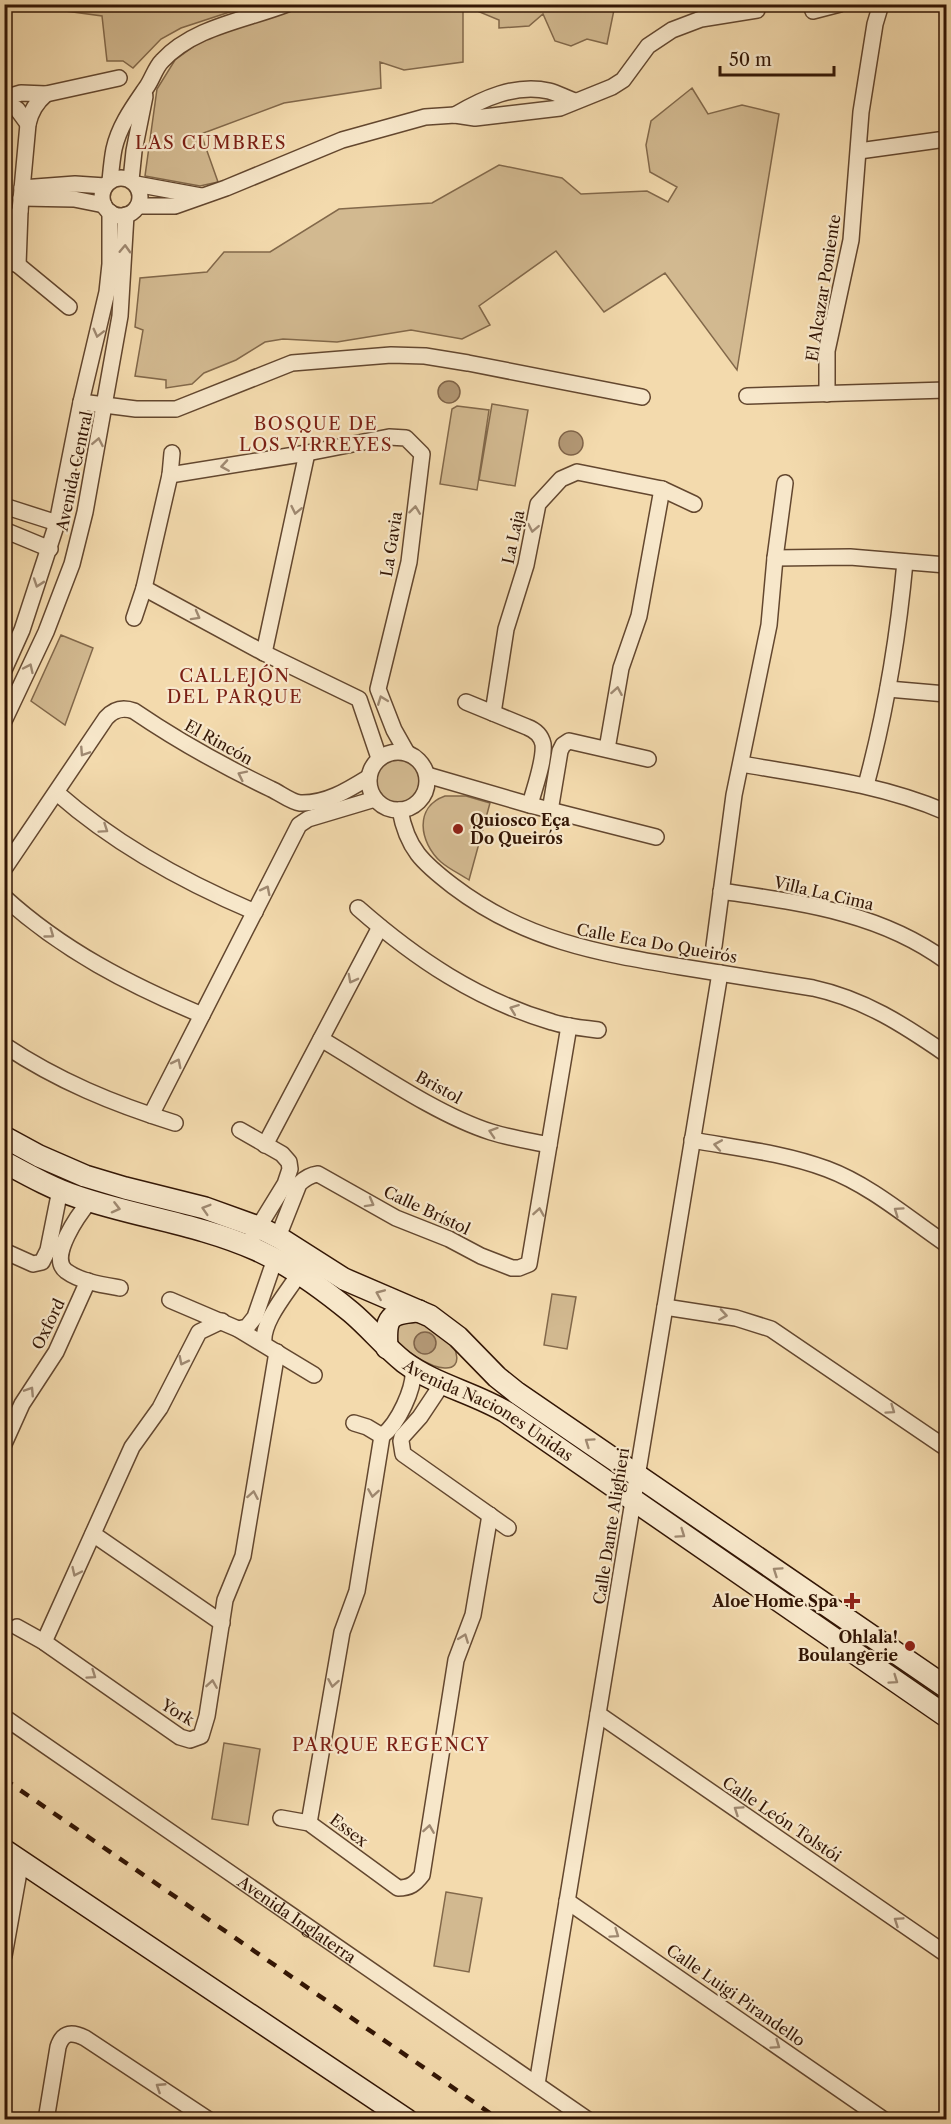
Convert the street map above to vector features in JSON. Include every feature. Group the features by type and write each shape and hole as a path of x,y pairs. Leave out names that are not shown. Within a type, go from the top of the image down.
{"street":[{"path":"107,209 102,192 108,183 114,149 120,132 136,101 162,61 197,36 224,24 287,4"},
{"path":"813,11 840,4"},
{"name":"El Alcazar Poniente","path":"828,394 827,351 851,240 861,112 867,65 881,4"},
{"path":"138,206 175,206 342,141 425,117 455,115 475,118 560,108 612,87 623,80 648,46 672,30 701,20 757,10"},
{"path":"4,100 21,93 46,94 119,78"},
{"path":"21,199 74,199 107,209 117,216 133,212 141,199 133,182 137,131 147,87"},
{"path":"455,115 480,100 527,88 549,91 575,101"},
{"path":"46,94 37,102 28,124 21,199 11,261 69,307"},
{"path":"4,100 17,109 28,124"},
{"path":"859,151 946,139"},
{"path":"21,199 75,184 108,183 117,178 204,196"},
{"path":"4,228 13,222 21,199"},
{"name":"Avenida Central","path":"4,670 22,630 50,549 81,402 114,293 107,209"},
{"name":"Avenida Central","path":"6,715 46,632 72,564 85,512 105,406 114,293 126,215"},
{"path":"81,402 105,406 176,409 292,363 391,355 425,356 468,363 642,397"},
{"path":"747,396 946,390"},
{"name":"La Gavia","path":"170,475 308,453 389,437 406,438 422,454 409,562 378,689 394,730 407,753"},
{"path":"134,618 144,588 170,475 172,453"},
{"path":"264,653 308,453"},
{"path":"69,461 94,466"},
{"name":"La Laja","path":"493,713 506,629 526,565 538,504 561,479 577,472 662,489 694,504"},
{"path":"714,946 730,820 769,625 785,483"},
{"path":"607,749 621,668 639,616 662,489"},
{"path":"4,506 57,523"},
{"path":"4,530 50,549"},
{"path":"775,558 850,557 946,565"},
{"path":"866,785 888,689 898,632 905,562"},
{"path":"144,588 264,653 359,699 379,758"},
{"path":"888,689 946,694"},
{"path":"466,702 527,726 541,738 543,752 530,806"},
{"name":"El Rincón","path":"4,869 106,718 110,713 121,709 134,711 204,755 300,803 326,800 344,793 369,777"},
{"path":"550,811 560,751 569,741 648,759"},
{"path":"393,752 407,753 420,762 427,775 424,795 410,808 400,810 387,808 375,800 370,789 371,770 379,758 393,752"},
{"path":"741,764 866,785 946,812"},
{"path":"427,775 530,806 656,837"},
{"path":"57,793 100,826 159,865 255,912"},
{"path":"151,1115 299,825 309,819 375,800"},
{"name":"Calle Eca Do Queirós","path":"400,810 404,831 409,842 429,866 473,900 519,926 548,938 596,952 813,988 855,1000 895,1020 946,1054"},
{"name":"Villa La Cima","path":"721,891 800,904 857,917 908,936 946,961"},
{"path":"4,897 22,913 80,954 124,980 202,1015"},
{"path":"358,908 433,968 488,999 554,1023 598,1030"},
{"path":"265,1145 380,927"},
{"name":"Calle Dante Alighieri","path":"537,2084 720,973"},
{"path":"549,1145 569,1026"},
{"name":"Bristol","path":"321,1039 416,1096 468,1123 490,1132 549,1145"},
{"path":"4,1045 68,1083 96,1096 175,1123"},
{"path":"240,1130 282,1154 289,1162 289,1177 247,1246"},
{"name":"Avenida Naciones Unidas","path":"4,1137 39,1156 85,1176 205,1208 258,1227 345,1279 420,1311 458,1337 497,1377 517,1393 946,1688"},
{"path":"692,1140 797,1159 828,1169 860,1185 946,1244"},
{"name":"Calle Brístol","path":"278,1237 299,1184 304,1178 318,1174 414,1226 449,1239 512,1268 524,1266 529,1264 531,1258 549,1145"},
{"name":"Avenida Naciones Unidas","path":"4,1162 60,1190 90,1201 207,1231 247,1246 275,1260 353,1313 387,1348 413,1369 446,1385 479,1397 506,1412 946,1716"},
{"path":"4,1251 33,1264 42,1262 48,1250 60,1190"},
{"path":"90,1201 75,1223 60,1256 61,1264 66,1271 88,1281 120,1288"},
{"path":"238,1329 246,1327 255,1317 275,1260"},
{"name":"York","path":"17,1627 44,1642 180,1737 190,1740 201,1736 205,1726 225,1600 243,1556 271,1348 263,1335 266,1324 298,1274"},
{"name":"Oxford","path":"4,1444 22,1404 56,1352 88,1281"},
{"path":"170,1300 238,1329 314,1375"},
{"path":"665,1306 736,1317 771,1329 946,1448"},
{"path":"387,1348 386,1330 388,1321 393,1315 420,1311"},
{"path":"44,1642 132,1447 160,1408 199,1332 222,1321"},
{"path":"474,1354 473,1370 468,1377 446,1385 402,1437 401,1449 403,1454 508,1528"},
{"name":"Essex","path":"413,1369 414,1377 402,1407 392,1427 382,1436 357,1591 342,1632 309,1823 398,1888 414,1885 422,1875 456,1660 473,1615 490,1515"},
{"path":"354,1423 367,1426 382,1436"},
{"path":"93,1534 222,1623"},
{"name":"Calle León Tolstói","path":"598,1714 946,1954"},
{"name":"Avenida Inglaterra","path":"4,1717 588,2120"},
{"path":"281,1818 309,1823"},
{"path":"4,1956 13,1856 385,2112 407,2120"},
{"name":"Calle Luigi Pirandello","path":"567,1901 884,2120"},
{"path":"46,2120 58,2047 61,2039 67,2034 76,2034 209,2120"}],"shaded area":[{"path":"21,5 251,5 181,28 161,39 133,68 123,61 107,61 102,16"},
{"path":"305,5 463,5 463,62 404,70 380,62 381,88 284,103 201,134 218,182 200,186 145,176 157,89 175,60 204,39"},
{"path":"463,5 615,5 607,44 587,39 571,46 555,41 543,14 529,26 499,28 499,20"},
{"path":"692,88 708,114 742,105 779,114 737,370 665,273 604,312 556,251 479,306 490,325 462,339 411,330 337,342 283,339 265,342 236,360 204,373 192,384 166,388 166,380 135,376 143,330 135,327 140,278 207,272 224,252 270,252 339,209 432,203 499,165 562,178 581,194 647,191 668,202 677,187 650,172 646,145 651,121"},
{"path":"445,381 453,381 460,388 460,396 453,403 445,403 438,396 438,388"},
{"path":"492,404 528,410 515,486 479,480"},
{"path":"457,406 489,410 477,490 440,484 452,409"},
{"path":"571,431 576,432 582,438 582,448 576,454 571,455 566,454 560,448 559,443 560,438 566,432"},
{"path":"61,635 93,648 65,725 31,701"},
{"path":"397,759 412,766 419,781 412,796 397,803 382,796 375,781 382,766"},
{"path":"445,796 466,796 490,803 469,880 441,862 428,845 424,835 424,816 428,808"},
{"path":"552,1294 576,1297 567,1349 544,1345"},
{"path":"418,1318 451,1344 457,1357 455,1365 446,1368 433,1365 417,1358 397,1342 393,1336 392,1324"},
{"path":"425,1332 433,1335 436,1343 433,1351 425,1354 417,1351 414,1343 417,1335"},
{"path":"224,1743 260,1749 248,1825 212,1819"},
{"path":"446,1892 482,1898 469,1972 434,1966"}],"railway":[{"path":"4,1779 500,2120"}],"place":[{"name":"Quiosco Eça Do Queirós","path":"458,829"},
{"name":"Aloe Home Spa","path":"852,1601"},
{"name":"Ohlala! Boulangerie","path":"910,1646"}],"district":[{"name":"LAS CUMBRES","path":"211,143"},
{"name":"BOSQUE DE LOS VIRREYES","path":"316,434"},
{"name":"CALLEJÓN DEL PARQUE","path":"235,686"},
{"name":"PARQUE REGENCY","path":"391,1745"}]}
